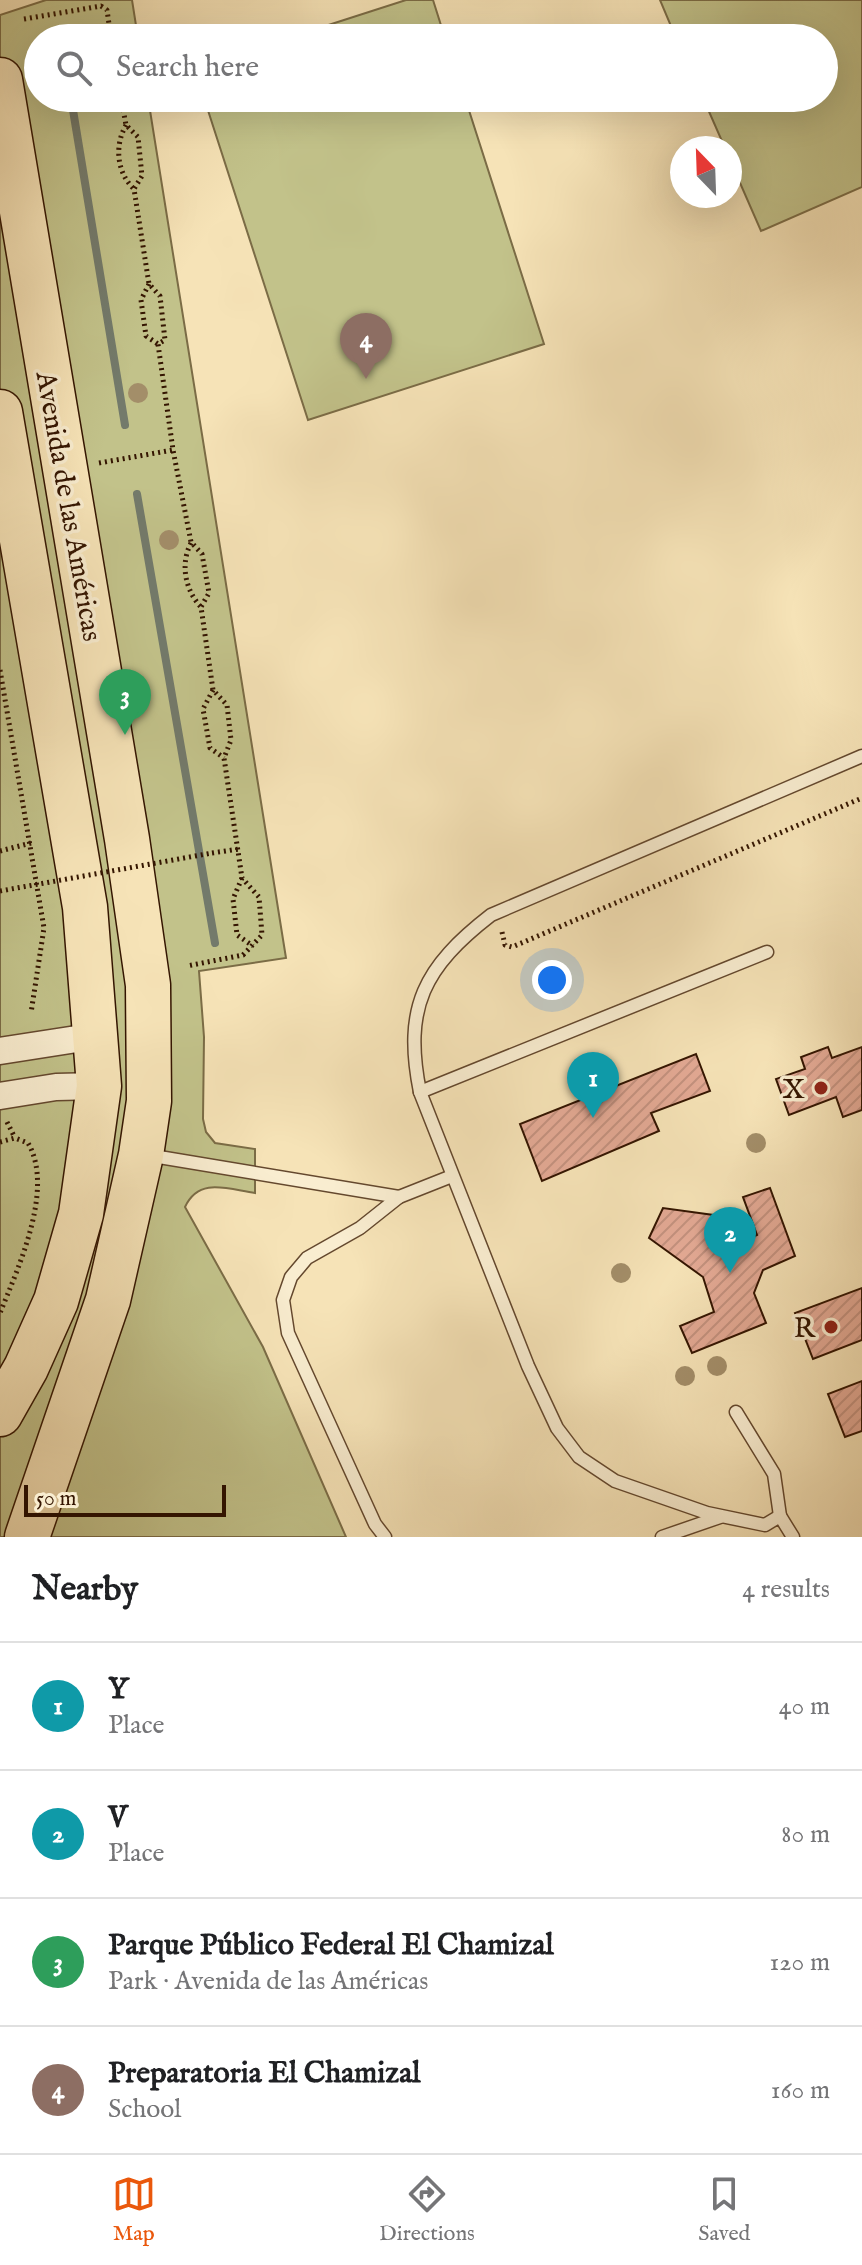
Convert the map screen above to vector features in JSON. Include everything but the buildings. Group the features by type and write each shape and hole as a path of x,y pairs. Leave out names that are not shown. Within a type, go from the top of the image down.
{"highway":[{"name":"Avenida de las Américas","path":"0,80 127,839 148,985 149,1101 141,1155 108,1300 27,1537"},
{"path":"0,193 33,291"},
{"name":"Avenida de las Américas","path":"0,412 85,907 99,1086 81,1214 60,1286 26,1368 0,1414"}],"street":[{"path":"0,1051 96,1036"},
{"path":"0,1096 56,1087 99,1086"}],"lane":[{"path":"780,1516 765,1525 722,1516 615,1481 579,1457 557,1428 528,1366 420,1092 412,1052 414,1015 425,988 463,937 491,915 862,756"},
{"path":"420,1092 767,952"},
{"path":"141,1155 399,1197"},
{"path":"385,1537 375,1524 288,1333 283,1300 291,1277 307,1258 360,1228 399,1197 452,1176"},
{"path":"736,1412 774,1474 780,1516 793,1537"},
{"path":"662,1537 722,1516"}],"path":[{"path":"24,19 101,6 107,10 109,24"},
{"path":"124,112 126,125 138,137 142,176 134,189"},
{"path":"126,125 117,140 123,179 134,189 149,284 160,296 165,340 158,344"},
{"path":"149,284 141,300 146,336 158,344 173,450 191,542 202,554 209,593 201,607"},
{"path":"99,463 173,450"},
{"path":"191,542 184,557 190,595 201,607 213,690 227,705 231,740 224,758 242,878 233,899 237,935 253,946"},
{"path":"0,670 44,928 31,1013"},
{"path":"213,690 203,709 210,748 224,758"},
{"path":"505,928 502,940 512,947 862,798"},
{"path":"0,851 38,842"},
{"path":"0,891 239,849"},
{"path":"187,966 243,955 262,935 259,897 242,878"},
{"path":"7,1122 15,1138"},
{"path":"0,1142 15,1138 28,1143 35,1156 38,1187 25,1250 0,1313"}],"green space":[{"path":"46,0 132,0 136,24 24,24 24,112 150,112 286,958 199,971 204,1037 203,1119 206,1132 215,1143 255,1149 255,1193 206,1188 191,1198 185,1207 263,1347 346,1537 0,1537 0,15"},
{"path":"406,0 433,0 441,24 331,24"},
{"path":"660,0 862,0 862,187 761,231 742,187 742,136 720,136 709,112 838,112 838,24 670,24"},
{"path":"209,112 469,112 544,344 308,420"}],"waterway":[{"path":"73,112 125,425"},
{"path":"137,494 215,943"}],"place":[{"name":"Preparatoria El Chamizal","path":"366,379"},
{"name":"Parque Público Federal El Chamizal","path":"125,735"},
{"name":"X","path":"821,1088"},
{"name":"Y","path":"593,1118"},
{"name":"V","path":"730,1273"},
{"name":"R","path":"831,1327"}]}
